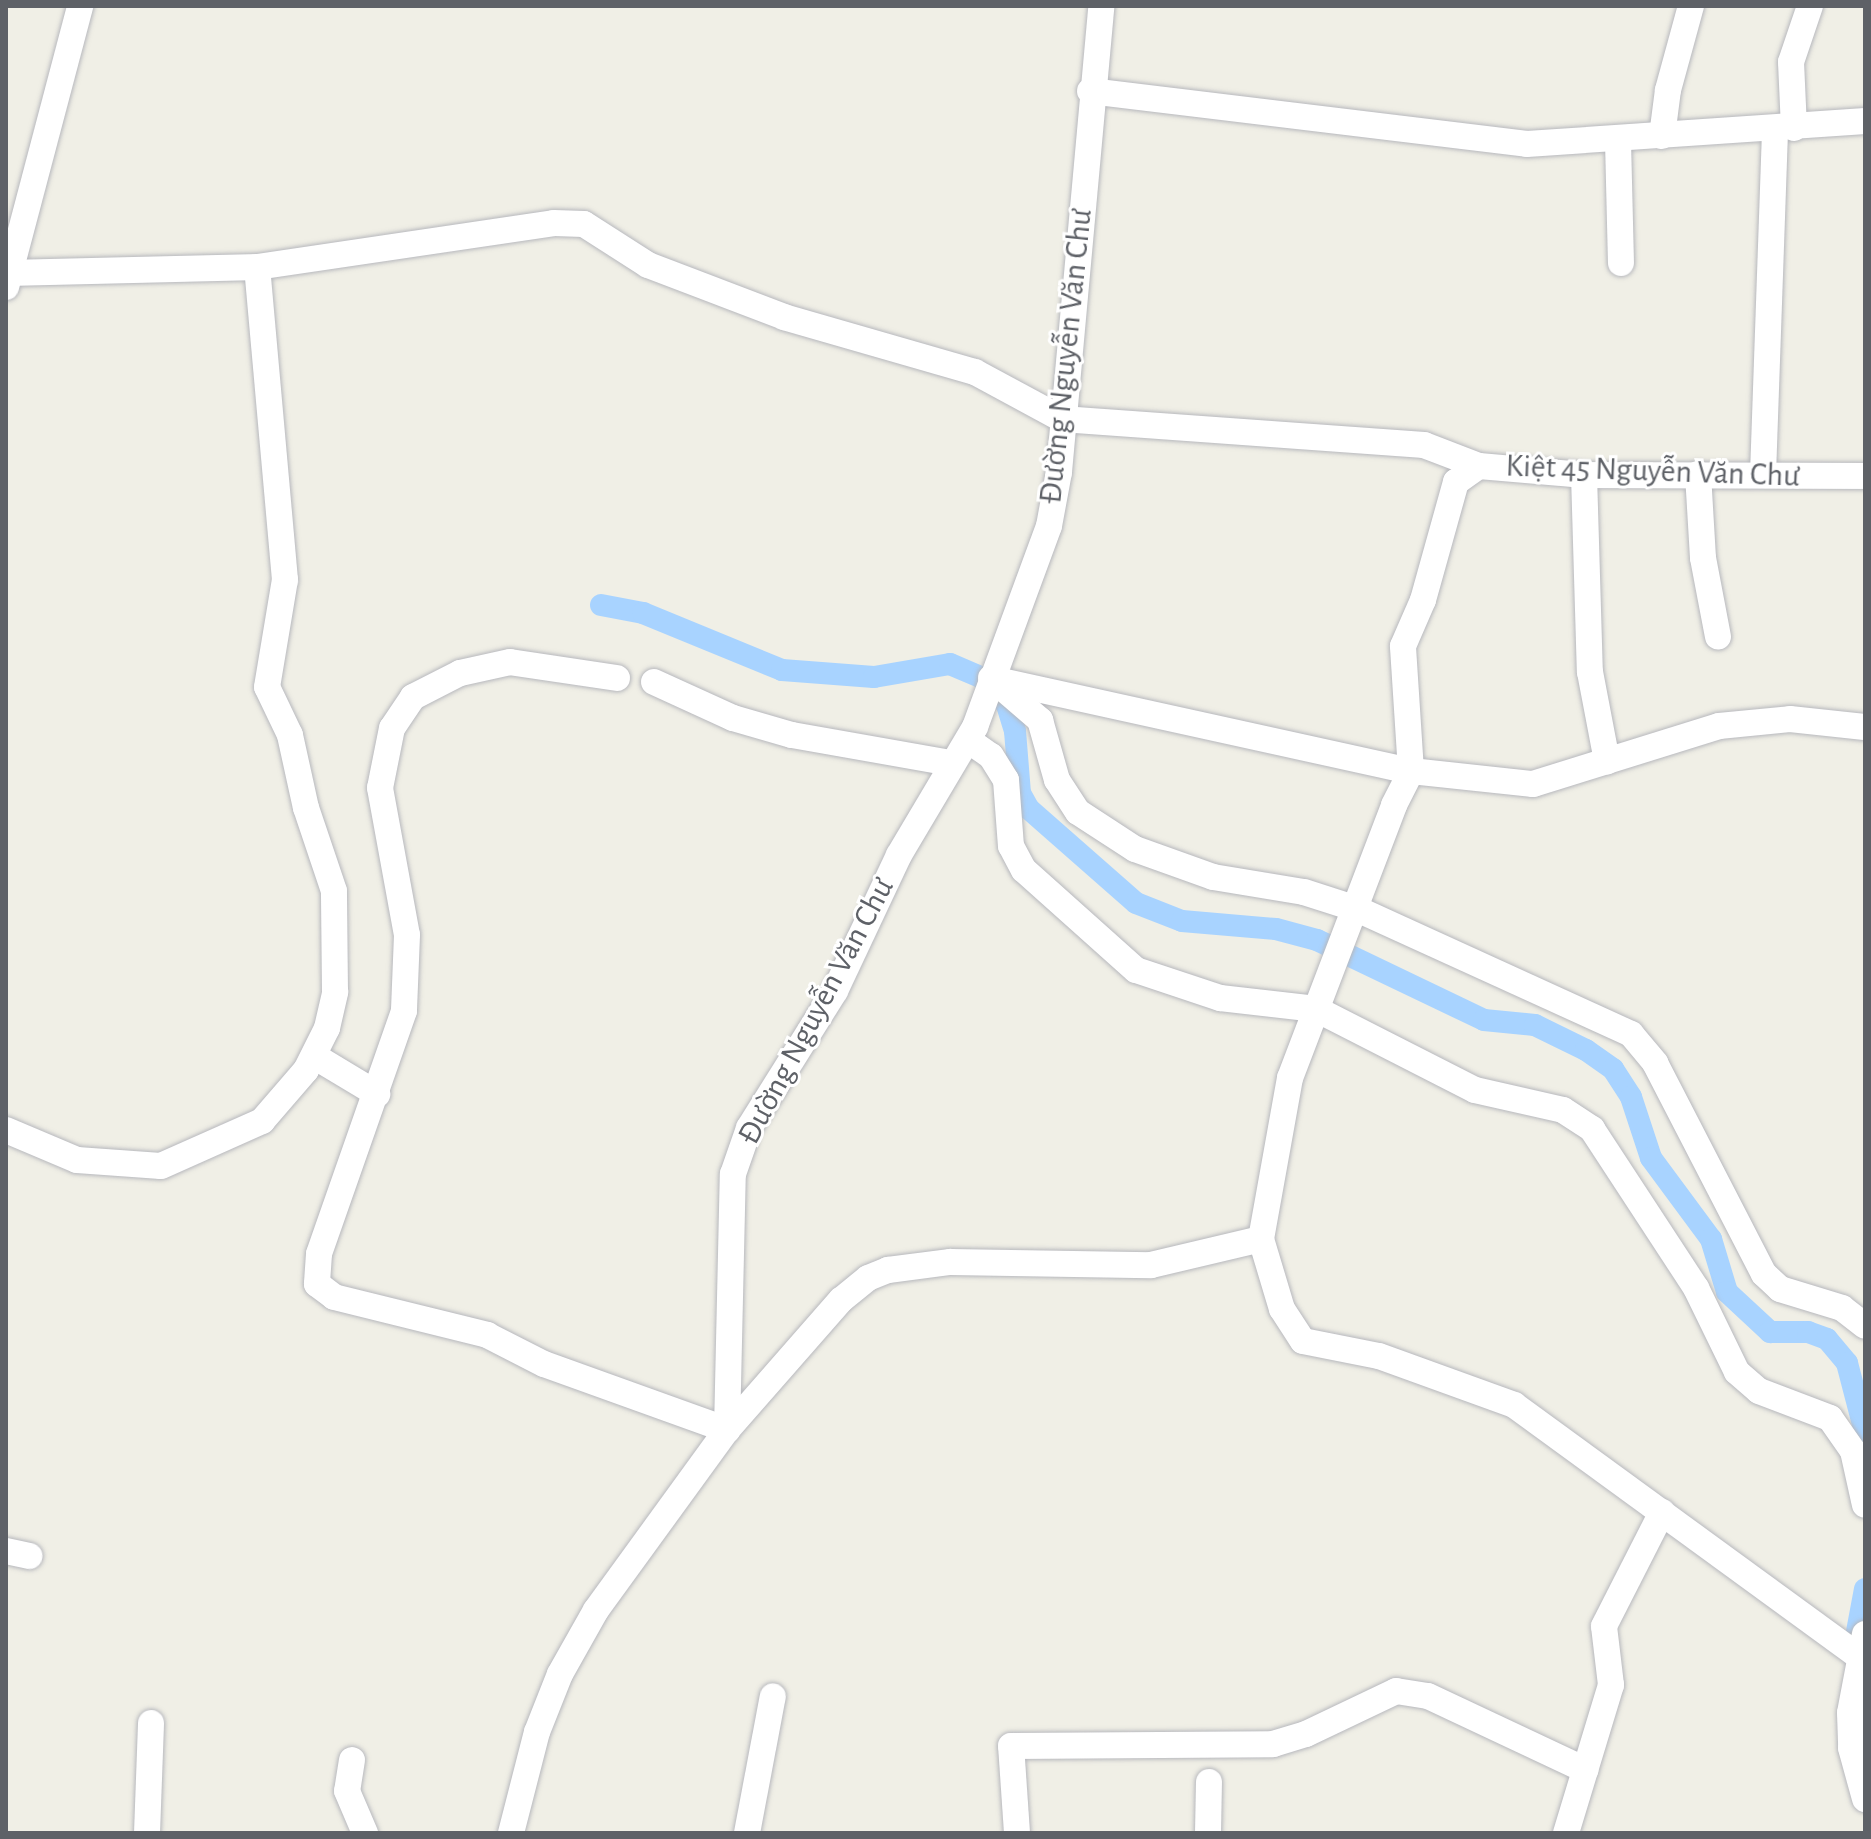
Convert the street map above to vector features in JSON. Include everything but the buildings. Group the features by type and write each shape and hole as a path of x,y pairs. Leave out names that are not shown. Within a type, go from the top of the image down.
{"street":[{"path":"80,6 8,280 257,267 554,223 584,224 648,265 784,317 975,372 1062,419"},
{"name":"Đường Nguyễn Văn Chư","path":"727,1430 733,1174 743,1143 835,991 899,855 971,734 1049,526 1062,419 1090,91 1101,6"},
{"path":"1662,136 1668,90 1691,6"},
{"path":"1763,475 1789,76 1810,6"},
{"path":"1090,91 1489,142 1618,141 1865,121"},
{"path":"1618,141 1621,263"},
{"path":"6,1130 77,1160 161,1166 262,1121 321,1060 335,992 336,905 290,735 267,687 285,580 257,267"},
{"name":"Kiệt 45 Nguyễn Văn Chư","path":"1062,419 1424,445 1479,466 1584,475 1865,476"},
{"path":"1479,466 1456,482 1423,600 1403,646 1411,771 1290,1078 1261,1239 1286,1317 1303,1341 1379,1356 1514,1405 1662,1512 1862,1646 1850,1713 1851,1748 1865,1799"},
{"path":"1698,474 1703,558 1718,637"},
{"path":"1584,475 1590,672 1607,761"},
{"path":"617,678 510,662 460,673 429,687 400,714 385,747 380,788 407,935 404,1011 370,1089 319,1254 317,1284 322,1293 487,1335 544,1364 727,1430"},
{"path":"654,682 761,727 951,763"},
{"path":"990,687 1411,771 1533,784 1719,726 1790,719 1865,727"},
{"path":"990,687 1040,720 1057,780 1078,812 1135,849 1213,877 1304,892 1356,910 1631,1034 1655,1063 1764,1274 1780,1289 1842,1308 1865,1326"},
{"path":"971,734 991,756 1006,780 1008,831 1017,859 1036,883 1122,959 1152,979 1206,995 1316,1009 1475,1090 1563,1110 1592,1129 1696,1288 1737,1372 1759,1391 1830,1418 1853,1451 1865,1505"},
{"path":"321,1060 370,1089"},
{"path":"511,1833 537,1732 560,1674 596,1610 727,1430 841,1300 868,1278 888,1270 950,1262 1151,1265 1261,1239"},
{"path":"1566,1833 1611,1685 1604,1626 1662,1512"},
{"path":"1017,1833 1011,1746 1273,1744 1306,1734 1396,1691 1428,1696 1585,1770"},
{"path":"747,1833 773,1696"},
{"path":"147,1833 151,1723"},
{"path":"352,1760 347,1791 365,1833"},
{"path":"1208,1833 1209,1782"}],"waterway":[{"path":"601,605 643,613 782,670 874,677 950,664 981,677 1007,705 1015,731 1020,793 1029,809 1136,903 1182,921 1276,929 1317,940 1484,1020 1535,1025 1586,1050 1613,1069 1631,1097 1651,1158 1711,1239 1727,1292 1770,1332 1808,1332 1827,1339 1847,1363 1865,1432"},
{"path":"1853,1653 1865,1589"}]}
